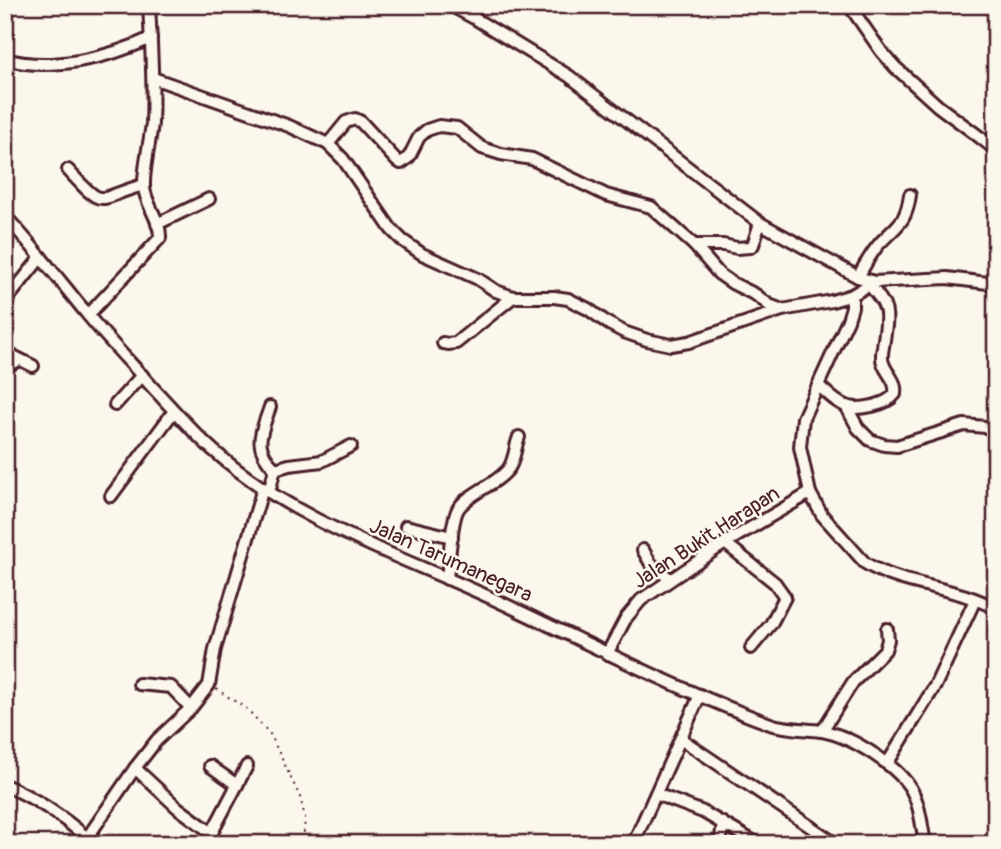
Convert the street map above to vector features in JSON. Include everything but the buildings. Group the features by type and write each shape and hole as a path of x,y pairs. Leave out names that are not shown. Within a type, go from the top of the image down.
{"street":[{"path":"88,316 159,242 161,235 144,186 150,146 153,78 149,5"},
{"path":"450,5 569,76 760,223 871,283 886,308 882,359 895,383 896,391 885,403 862,407 846,406"},
{"path":"849,5 895,67 937,106 996,150"},
{"path":"5,59 30,65 51,64 113,53 151,38"},
{"path":"153,78 289,126 328,144 344,159 391,229 422,254 513,297 568,299 624,332 647,340 671,345 689,342 782,310 852,295 871,283 947,278 996,284"},
{"path":"328,144 346,122 355,118 401,163 410,157 419,136 426,130 439,126 457,128 481,148 532,159 606,195 651,207 694,245 725,279 782,310"},
{"path":"68,170 90,194 99,199 114,197 144,186"},
{"path":"858,277 874,251 904,219 910,195"},
{"path":"157,223 209,199"},
{"name":"Jalan Tarumanegara","path":"5,216 88,316 174,411 212,450 266,490 357,538 700,695 773,725 822,731 850,741 903,777 915,797 926,844"},
{"path":"694,245 750,247 760,223"},
{"path":"5,302 41,257"},
{"path":"852,295 848,320 803,418 800,447 810,493 822,515 865,564 996,609"},
{"path":"443,343 453,344 513,297"},
{"path":"5,352 33,366"},
{"path":"5,367 19,360"},
{"path":"115,404 142,375"},
{"path":"818,386 846,406 858,428 876,443 897,446 957,426 996,428"},
{"path":"270,407 259,441 265,459 275,469"},
{"path":"111,496 174,411"},
{"path":"447,579 459,507 508,470 519,436"},
{"path":"275,469 322,461 351,446"},
{"path":"5,785 35,799 68,820 85,841 157,740 191,708 209,685 215,649 275,469"},
{"name":"Jalan Bukit Harapan","path":"607,654 632,609 640,600 725,543 810,493"},
{"path":"406,526 452,537"},
{"path":"725,543 775,583 785,595 777,614 751,648"},
{"path":"643,550 651,564 670,579"},
{"path":"887,764 935,686 975,600"},
{"path":"822,731 853,682 885,650 887,629"},
{"path":"139,684 171,687 191,708"},
{"path":"633,844 700,695"},
{"path":"681,739 836,844"},
{"path":"210,766 237,785"},
{"path":"135,768 209,838 247,766"},
{"path":"656,794 703,812 758,844"},
{"path":"720,844 723,823"}],"path":[{"path":"209,685 247,709 270,734 300,797 305,817 303,844"}]}
